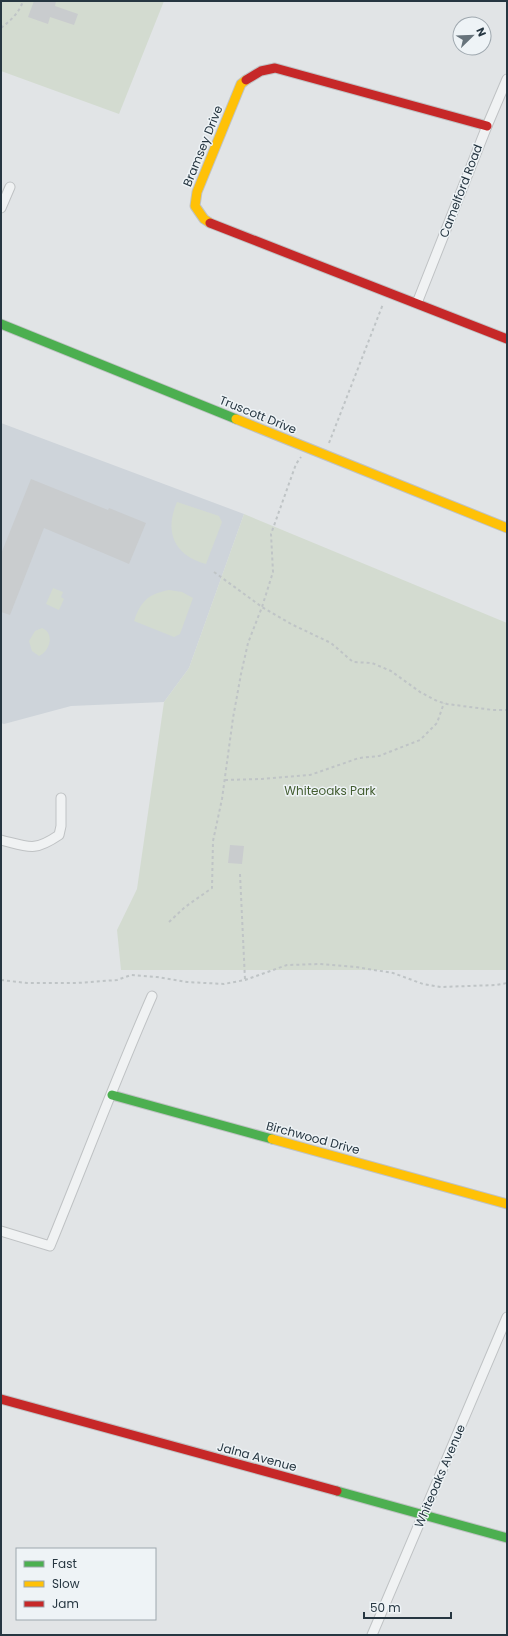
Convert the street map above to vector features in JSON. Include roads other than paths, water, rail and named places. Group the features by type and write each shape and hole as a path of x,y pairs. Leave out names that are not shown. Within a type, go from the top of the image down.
{"street":[{"name":"Bramsey Drive","path":"487,126 275,68 262,70 252,74 241,84 197,192 195,206 204,219 212,224 507,339"},
{"name":"Camelford Road","path":"417,303 507,79"},
{"path":"1,208 10,187"},
{"name":"Truscott Drive","path":"2,328 507,528"},
{"path":"1,840 32,848 46,844 59,835 62,826 61,798"},
{"path":"1,1232 50,1246 112,1095 121,1066 152,996"},
{"name":"Birchwood Drive","path":"112,1095 507,1204"},
{"name":"Whiteoaks Avenue","path":"372,1635 507,1317"},
{"name":"Jalna Avenue","path":"1,1399 507,1538"}],"park label":[{"name":"Whiteoaks Park","path":"330,791"}]}
